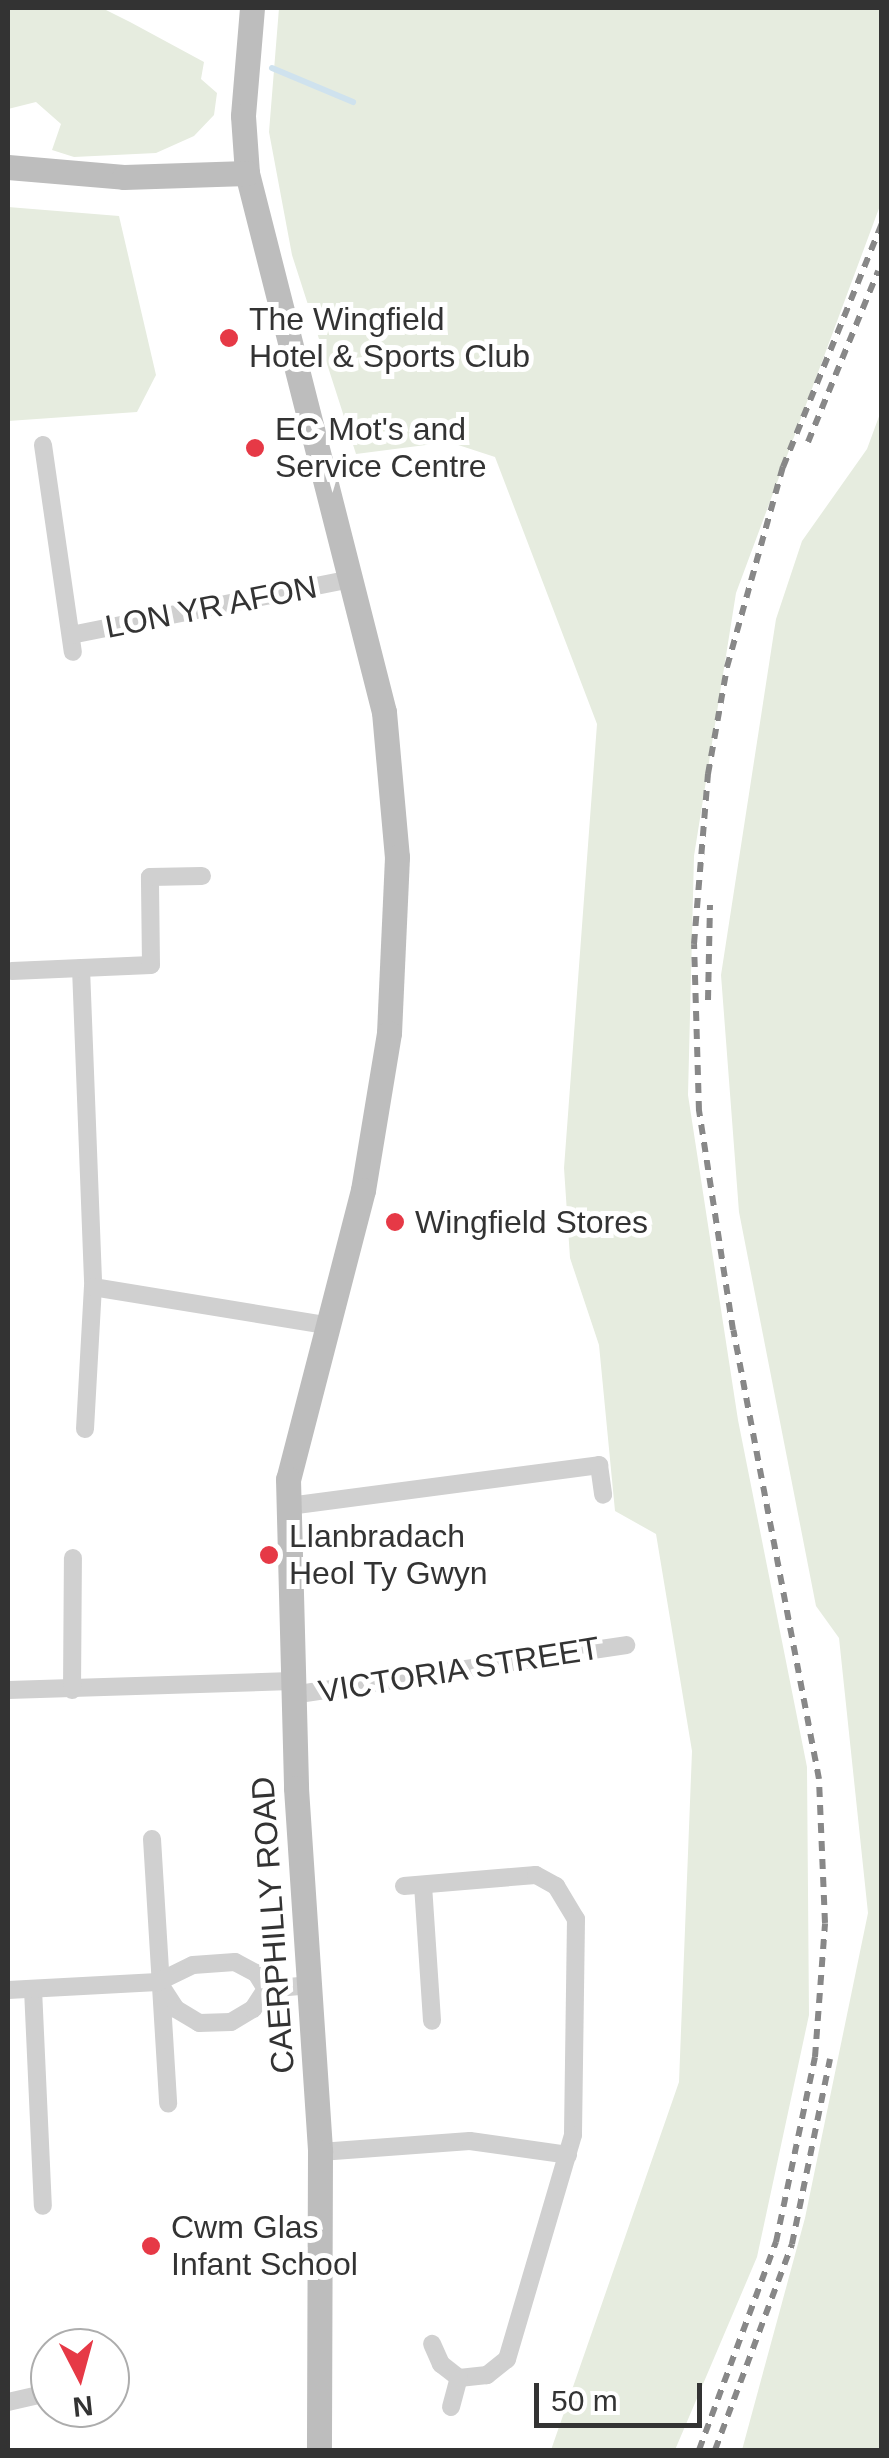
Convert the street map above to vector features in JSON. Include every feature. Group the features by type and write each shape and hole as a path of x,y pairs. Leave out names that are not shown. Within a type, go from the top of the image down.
{"street":[{"name":"CAERPHILLY ROAD","path":"252,8 243,116 248,173 352,579 392,756 396,961 363,1190 294,1443 289,1506 292,1688 320,2152 319,2450"},
{"path":"8,166 124,177 248,173"},
{"name":"LON YR AFON","path":"42,446 72,644 352,579"},
{"path":"12,971 151,965 150,877 202,876"},
{"path":"81,968 93,1287 85,1429"},
{"path":"93,1287 194,1298 326,1325"},
{"path":"289,1506 598,1466 603,1495"},
{"path":"72,1690 73,1558"},
{"name":"VICTORIA STREET","path":"8,1690 292,1688 626,1645"},
{"path":"152,1839 168,2104"},
{"path":"404,1886 536,1874 567,1899 576,1919 568,2155 507,2359 486,2375 460,2378 441,2364 432,2344"},
{"path":"424,1884 432,2021"},
{"path":"8,1990 158,1982 193,1965 234,1962 256,1973 266,1989"},
{"path":"158,1982 176,2008 199,2024 232,2022 253,2009 266,1989"},
{"path":"266,1989 311,1985"},
{"path":"33,1989 44,2206"},
{"path":"320,2152 470,2141 568,2155"},
{"path":"451,2408 460,2378"}],"shaded area":[{"path":"8,8 102,8 130,22 204,62 201,79 217,93 214,115 194,136 156,153 74,157 52,150 61,124 36,102 8,109"},
{"path":"279,8 881,8 881,203 736,593 694,856 688,1095 738,1420 807,1767 809,2015 757,2257 675,2450 551,2450 679,2082 692,1751 656,1534 615,1511 599,1345 570,1258 564,1168 597,724 495,457 449,442 356,454 292,255 269,132"},
{"path":"8,207 119,216 156,375 137,412 8,421"},
{"path":"881,411 881,2450 742,2450 805,2218 868,1913 839,1638 816,1606 739,1212 721,975 776,619 802,541 867,449"}],"waterway":[{"path":"272,68 353,102"}],"railway":[{"path":"699,2450 776,2242 815,2057 825,1923 819,1779 733,1330 699,1111 694,944 708,774 727,667 783,467 882,223"},
{"path":"808,442 878,271"},
{"path":"708,1000 710,905"},
{"path":"715,2450 792,2244 830,2059"}],"place":[{"name":"The Wingfield Hotel & Sports Club","path":"229,338"},
{"name":"EC Mot's and Service Centre","path":"255,448"},
{"name":"Wingfield Stores","path":"395,1222"},
{"name":"Llanbradach Heol Ty Gwyn","path":"269,1555"},
{"name":"Cwm Glas Infant School","path":"151,2246"}]}
